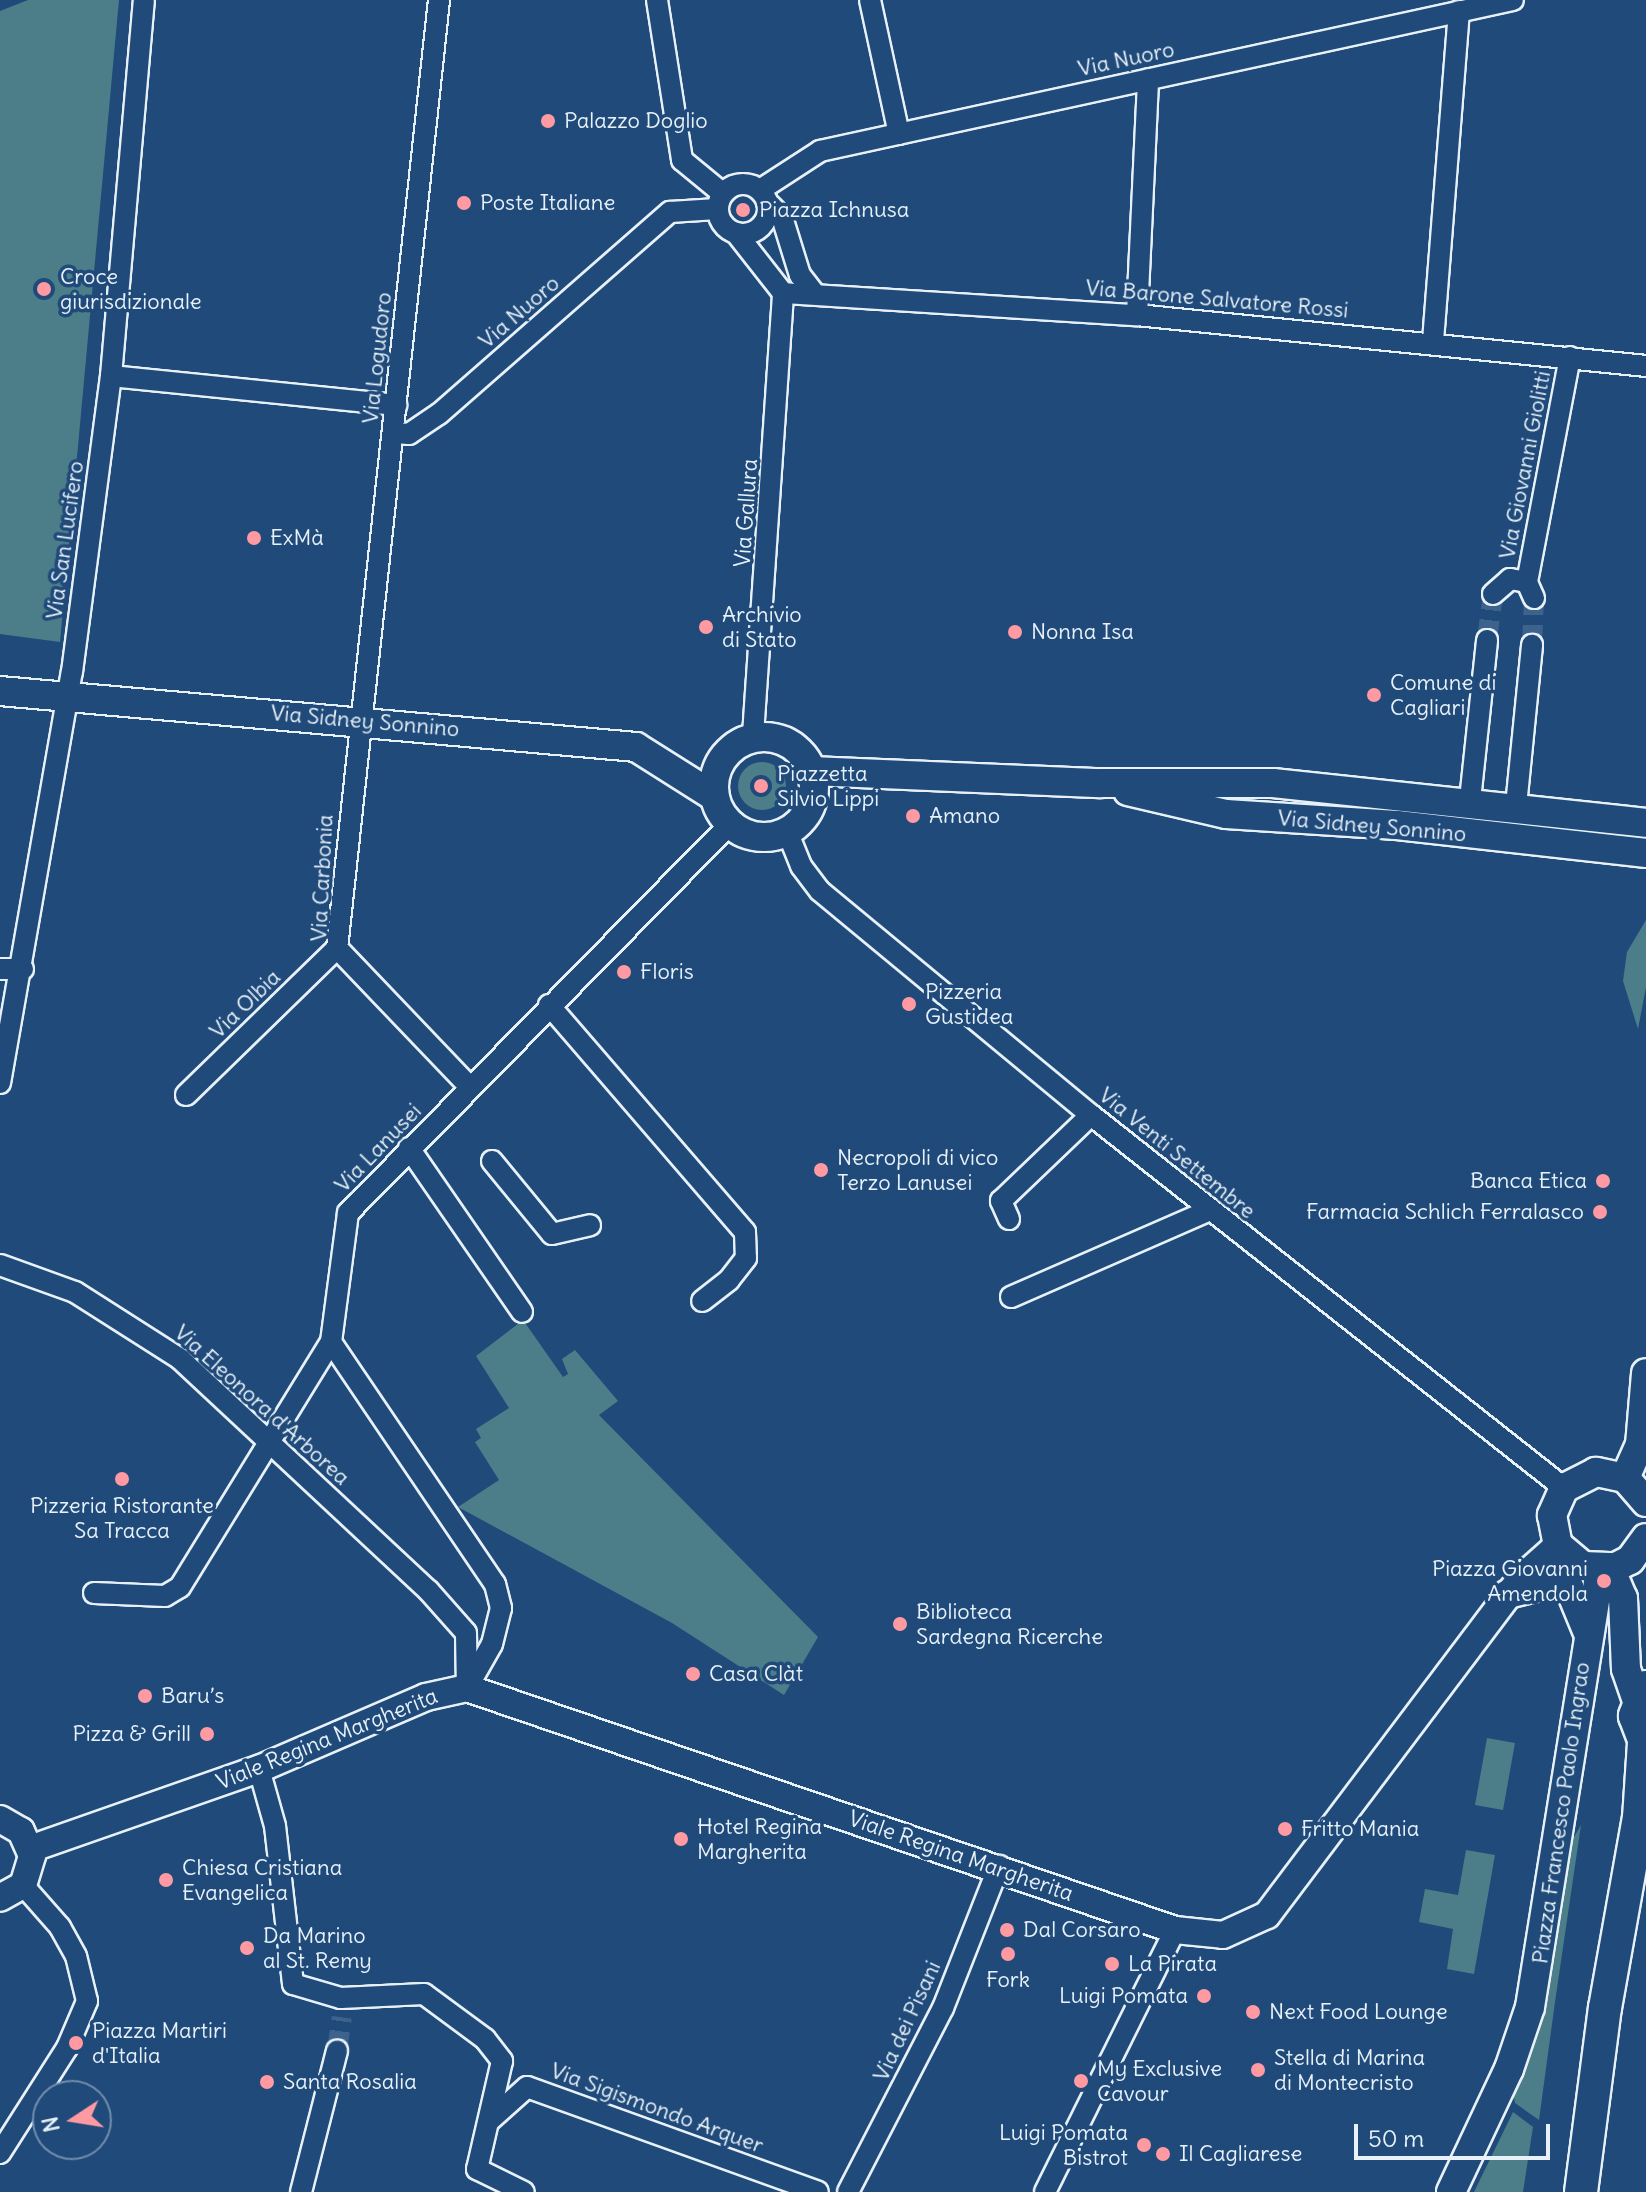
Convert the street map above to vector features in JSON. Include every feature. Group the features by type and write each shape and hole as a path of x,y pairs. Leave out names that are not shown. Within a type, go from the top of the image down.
{"main road":[{"name":"Via Sidney Sonnino","path":"0,691 358,720 636,747 715,797"},
{"path":"753,735 788,744 811,771 811,801 787,831 757,837 730,824 715,797 715,778 722,760 753,735"},
{"name":"Via Sidney Sonnino","path":"811,771 1101,783 1273,783 1470,800 1646,823"},
{"name":"Via Sidney Sonnino","path":"1101,783 1168,805 1226,814 1397,825 1646,853"},
{"path":"1646,1373 1640,1445 1641,1491 1596,1472 1564,1488 1552,1515 1558,1545 1583,1566 1605,1569 1630,1560 1646,1538"},
{"path":"1581,2192 1605,2008 1643,1813 1645,1744 1637,1730 1642,1694 1626,1669 1623,1598 1605,1569"},
{"name":"Piazza Francesco Paolo Ingrao","path":"1451,2192 1515,2056 1543,1946 1588,1634 1605,1569"},
{"path":"1508,1594 1556,1582 1569,1587 1588,1634"}],"street":[{"name":"Via San Lucifero","path":"0,1083 23,969 69,695 111,376 144,0"},
{"name":"Via Logudoro","path":"358,720 394,433 439,0"},
{"path":"657,0 682,160 720,201 723,225 736,233 783,293"},
{"path":"870,0 899,134"},
{"name":"Via Nuoro","path":"764,196 820,151 1513,0"},
{"path":"1433,341 1459,11"},
{"path":"1137,315 1148,79"},
{"path":"720,201 739,183 764,196 782,217 800,275 815,294"},
{"path":"736,233 760,228 764,196"},
{"name":"Via Nuoro","path":"394,433 409,434 439,414 670,212 720,201"},
{"name":"Via Barone Salvatore Rossi","path":"783,293 1137,315 1433,341 1646,366"},
{"name":"Via Gallura","path":"753,735 783,293"},
{"name":"Via Giovanni Giolitti","path":"1493,594 1510,579 1530,590 1570,357"},
{"path":"111,376 397,405"},
{"path":"1470,800 1487,640"},
{"path":"1516,806 1532,645"},
{"name":"Via Carbonia","path":"358,720 337,948 468,1085"},
{"name":"Via Lanusei","path":"94,1593 165,1596 180,1587 272,1444 331,1342 348,1213 468,1085 730,824"},
{"name":"Via Venti Settembre","path":"787,831 801,866 820,891 1091,1115 1564,1488"},
{"name":"Via Olbia","path":"186,1095 337,948"},
{"path":"0,969 23,969"},
{"path":"549,1005 745,1232 746,1258 729,1280 702,1301"},
{"path":"1009,1219 1001,1201 1091,1115"},
{"path":"409,1148 522,1312"},
{"path":"492,1161 552,1234 590,1225"},
{"path":"1011,1297 1210,1210"},
{"name":"Via Eleonora d'Arborea","path":"0,1265 75,1292 173,1353 428,1590 466,1633 467,1688"},
{"path":"331,1342 495,1584 501,1608 492,1644 467,1688"},
{"name":"Viale Regina Margherita","path":"30,1849 259,1769 426,1697 467,1688 999,1866 1175,1930 1223,1935 1267,1915 1508,1594 1558,1545"},
{"path":"259,1769 275,1826 293,1984 342,2007 424,1994 485,2039 502,2061 477,2169 524,2192"},
{"path":"0,1819 21,1831 30,1849 30,1870 23,1885 0,1898"},
{"name":"Via dei Pisani","path":"848,2192 943,2008 999,1866"},
{"path":"0,2153 67,2048 87,2001 76,1956 60,1927 23,1885"},
{"path":"1045,2192 1175,1930"},
{"path":"301,2192 337,2051"},
{"name":"Via Sigismondo Arquer","path":"489,2121 527,2087 818,2192"}],"green space":[{"path":"28,0 119,0 60,642 0,634 0,11"},
{"path":"762,762 771,763 779,769 785,777 785,795 779,803 771,809 762,810 753,809 745,803 739,795 738,786 739,777 745,769 753,763"},
{"path":"1646,920 1646,987 1638,1029 1623,981 1627,952"},
{"path":"523,1320 563,1377 568,1374 562,1359 575,1350 618,1401 599,1415 818,1637 784,1695 672,1623 458,1507 499,1480 475,1442 481,1438 476,1429 509,1408 476,1356"},
{"path":"1487,1738 1515,1743 1503,1810 1475,1805"},
{"path":"1581,1825 1539,2120 1515,2103 1511,2083 1563,1856"},
{"path":"1466,1850 1495,1855 1474,1974 1447,1969 1453,1929 1419,1922 1425,1889 1458,1895"},
{"path":"1513,2112 1533,2127 1523,2192 1474,2192"}],"tunnel":[{"path":"1487,640 1493,594"},
{"path":"1532,645 1534,598"},
{"path":"337,2051 342,2017"}],"place":[{"name":"Palazzo Doglio","path":"548,121"},
{"name":"Poste Italiane","path":"464,203"},
{"name":"Piazza Ichnusa","path":"743,210"},
{"name":"Croce giurisdizionale","path":"44,289"},
{"name":"ExMà","path":"254,538"},
{"name":"Archivio di Stato","path":"706,627"},
{"name":"Nonna Isa","path":"1015,632"},
{"name":"Comune di Cagliari","path":"1374,695"},
{"name":"Piazzetta Silvio Lippi","path":"761,786"},
{"name":"Amano","path":"913,816"},
{"name":"Floris","path":"624,972"},
{"name":"Pizzeria Gustidea","path":"909,1004"},
{"name":"Necropoli di vico Terzo Lanusei","path":"821,1170"},
{"name":"Banca Etica","path":"1603,1181"},
{"name":"Farmacia Schlich Ferralasco","path":"1600,1212"},
{"name":"Pizzeria Ristorante Sa Tracca","path":"122,1479"},
{"name":"Piazza Giovanni Amendola","path":"1604,1581"},
{"name":"Biblioteca Sardegna Ricerche","path":"900,1624"},
{"name":"Casa Clàt","path":"693,1674"},
{"name":"Baru’s","path":"145,1696"},
{"name":"Pizza & Grill","path":"207,1734"},
{"name":"Fritto Mania","path":"1285,1829"},
{"name":"Hotel Regina Margherita","path":"681,1839"},
{"name":"Chiesa Cristiana Evangelica","path":"166,1880"},
{"name":"Dal Corsaro","path":"1007,1930"},
{"name":"Da Marino al St. Remy","path":"247,1948"},
{"name":"Fork","path":"1008,1954"},
{"name":"La Pirata","path":"1112,1964"},
{"name":"Luigi Pomata","path":"1204,1996"},
{"name":"Next Food Lounge","path":"1253,2012"},
{"name":"Piazza Martiri d'Italia","path":"76,2043"},
{"name":"Stella di Marina di Montecristo","path":"1258,2070"},
{"name":"My Exclusive Cavour","path":"1081,2081"},
{"name":"Santa Rosalia","path":"267,2082"},
{"name":"Luigi Pomata Bistrot","path":"1144,2145"},
{"name":"Il Cagliarese","path":"1163,2154"}]}
